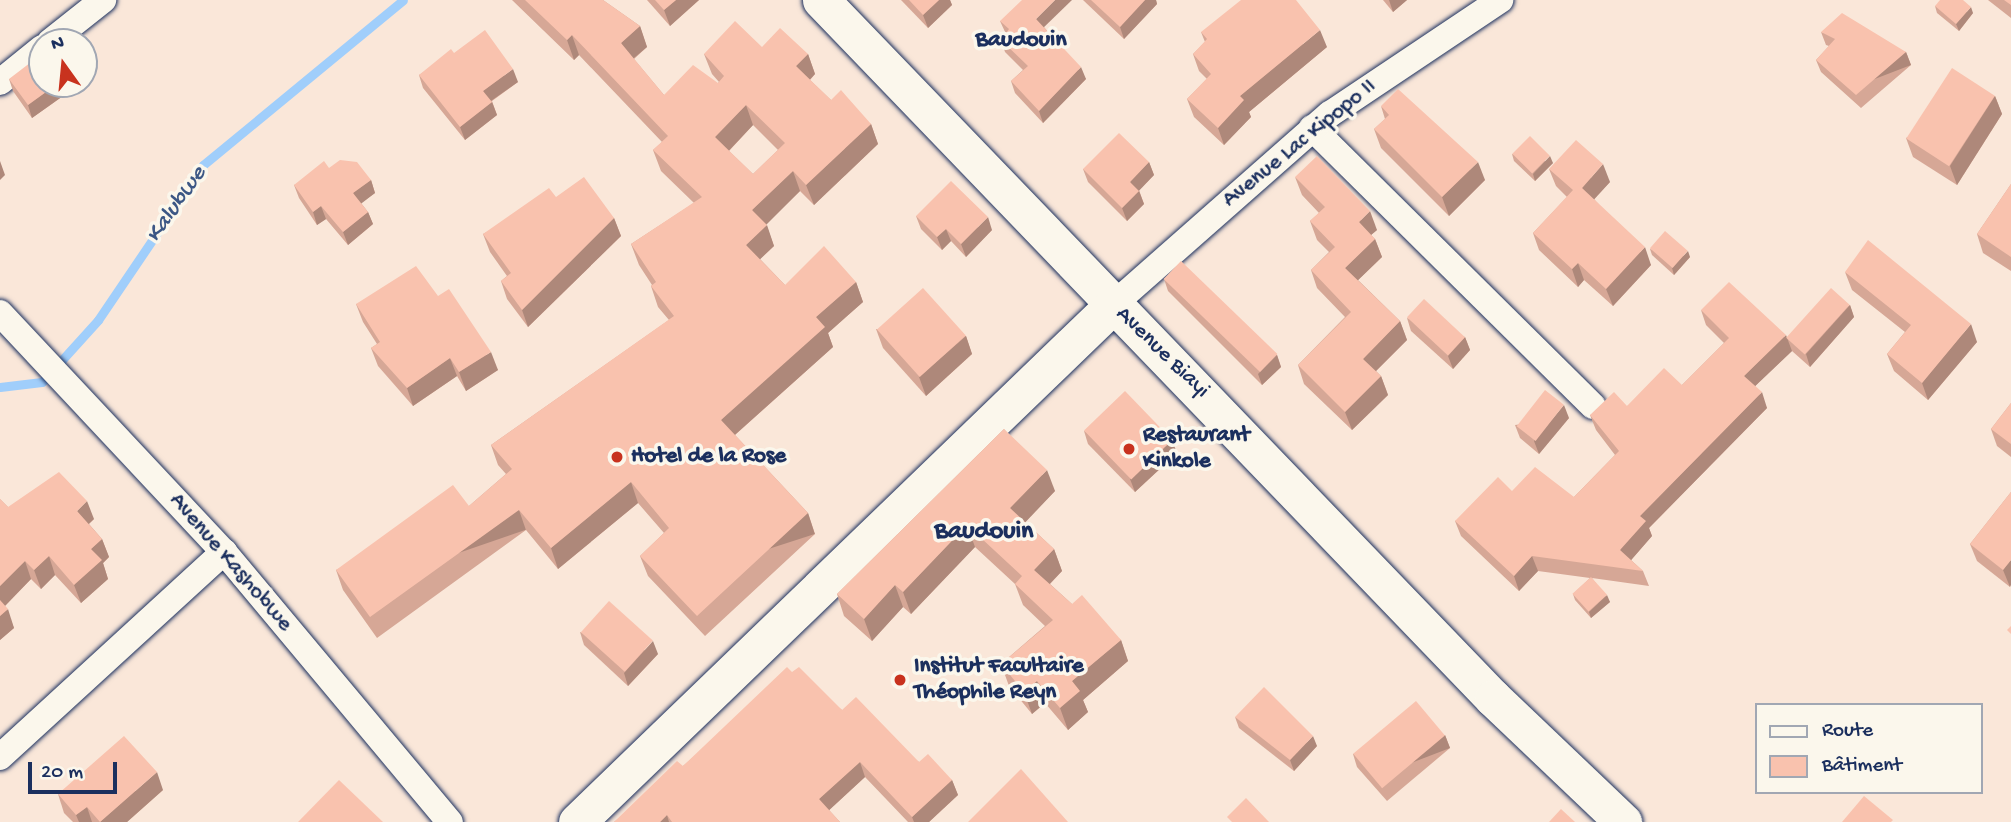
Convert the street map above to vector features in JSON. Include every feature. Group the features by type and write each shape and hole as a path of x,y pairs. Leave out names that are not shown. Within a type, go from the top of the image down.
{"street":[{"path":"68,28 103,0"},
{"name":"Avenue Biayi","path":"821,0 1113,305 1623,822"},
{"name":"Avenue Lac Kipopo II","path":"1113,305 1312,128 1500,0"},
{"path":"0,82 28,59"},
{"path":"1312,128 1593,406"},
{"path":"577,822 1113,305"},
{"name":"Avenue Kashobwe","path":"0,313 41,352 224,551 450,822"},
{"path":"0,757 224,551"}],"building":[{"path":"525,0 603,0 640,26 621,43 664,95 693,65 718,83 724,76 704,54 735,21 762,47 780,28 808,54 796,66 831,100 841,90 871,124 806,185 793,171 752,210 767,225 746,245 785,285 824,246 856,282 816,317 825,327 721,420 808,513 697,616 640,556 669,528 631,482 551,548 519,510 370,617 336,570 453,485 469,506 512,469 491,445 674,316 651,286 656,282 631,244 702,197 653,150 668,136 572,35 567,40","holes":["746,105 785,143 753,174 715,137"]},
{"path":"655,0 676,0 664,10"},
{"path":"909,0 939,0 923,15"},
{"path":"1022,0 1055,0 1036,19 1081,67 1039,111 1011,81 1028,66 1001,40 1009,29 1000,21"},
{"path":"1091,0 1145,0 1120,27"},
{"path":"1241,0 1296,0 1320,30 1240,96 1244,100 1218,128 1187,99 1211,74 1193,54 1207,39 1201,32"},
{"path":"1940,0 1963,0 1971,7 1956,24 1935,6"},
{"path":"1842,13 1906,52 1856,95 1816,60 1835,39 1821,32"},
{"path":"485,30 513,69 483,91 492,102 460,127 419,75 451,49 454,53"},
{"path":"28,64 28,98 38,98 28,105 9,79"},
{"path":"1952,68 1995,96 1949,166 1906,138"},
{"path":"1398,89 1478,162 1442,197 1374,129 1389,115 1381,106"},
{"path":"1119,133 1149,162 1130,182 1139,191 1122,208 1083,169"},
{"path":"1530,136 1550,156 1532,173 1512,154"},
{"path":"1576,140 1603,164 1582,188 1645,247 1606,289 1578,263 1572,269 1533,233 1573,190 1549,169"},
{"path":"1317,156 1370,211 1359,222 1375,239 1345,268 1400,321 1363,359 1381,376 1345,412 1298,365 1351,312 1311,270 1335,247 1310,221 1325,207 1295,177"},
{"path":"340,160 357,162 371,180 353,193 368,212 343,232 321,206 313,212 294,185 324,161 329,168"},
{"path":"584,177 614,218 522,310 501,281 511,273 483,234 549,188 556,197"},
{"path":"951,181 988,217 961,244 946,229 937,237 916,216"},
{"path":"2011,184 2011,257 1977,234"},
{"path":"1665,231 1688,251 1673,268 1650,248"},
{"path":"1868,240 1971,324 1922,383 1887,354 1911,325 1845,272"},
{"path":"1181,261 1277,354 1260,372 1164,279"},
{"path":"416,266 438,296 449,289 491,352 459,372 450,358 407,388 371,348 380,342 356,304"},
{"path":"1729,282 1786,335 1744,376 1762,392 1640,516 1646,521 1620,550 1643,571 1532,556 1514,576 1455,521 1498,477 1512,491 1535,467 1574,497 1619,451 1590,415 1614,392 1627,406 1664,368 1682,385 1729,338 1701,310"},
{"path":"923,288 966,336 920,377 877,329"},
{"path":"1831,288 1850,305 1805,355 1786,338"},
{"path":"1424,299 1465,337 1448,355 1407,317"},
{"path":"1545,390 1564,405 1536,441 1517,426"},
{"path":"1125,391 1172,440 1131,480 1084,431"},
{"path":"2011,403 2011,444 1991,429"},
{"path":"1004,429 1047,470 1010,508 1054,549 1034,570 1072,604 1082,595 1121,640 1072,681 1080,691 1060,708 1037,681 1024,692 1001,664 1053,620 1015,584 1022,576 967,525 903,592 895,585 864,619 837,594"},
{"path":"59,472 87,501 77,511 102,539 91,549 102,560 74,585 49,556 34,570 25,561 0,586 0,499 8,507"},
{"path":"2011,492 2011,560 2003,570 1970,544"},
{"path":"1591,577 1607,595 1588,612 1572,594"},
{"path":"0,600 8,609 0,616"},
{"path":"609,601 653,640 625,672 581,632"},
{"path":"787,667 792,672 799,667 842,710 856,697 919,762 928,754 952,780 912,817 860,762 819,799 840,822 672,822 667,815 660,822 614,822 677,761 683,766"},
{"path":"1264,687 1313,736 1290,760 1235,717"},
{"path":"1416,701 1445,735 1382,788 1353,754"},
{"path":"124,736 157,772 100,822 87,807 76,815 58,794"},
{"path":"1021,769 1068,822 968,822"},
{"path":"339,780 383,822 298,822"},
{"path":"1864,796 1893,820 1842,822"},
{"path":"1246,798 1269,822 1232,822 1227,817"},
{"path":"1561,809 1575,822 1549,822"}],"waterway":[{"name":"Kalubwe","path":"0,387 42,382 98,320 203,165 403,0"}],"place":[{"name":"Restaurant Kinkole","path":"1129,449"},
{"name":"Hotel de la Rose","path":"617,457"},
{"name":"Institut Facultaire Théophile Reyn","path":"900,680"}],"district":[{"name":"Baudouin","path":"1021,41"},
{"name":"Baudouin","path":"984,533"}]}
